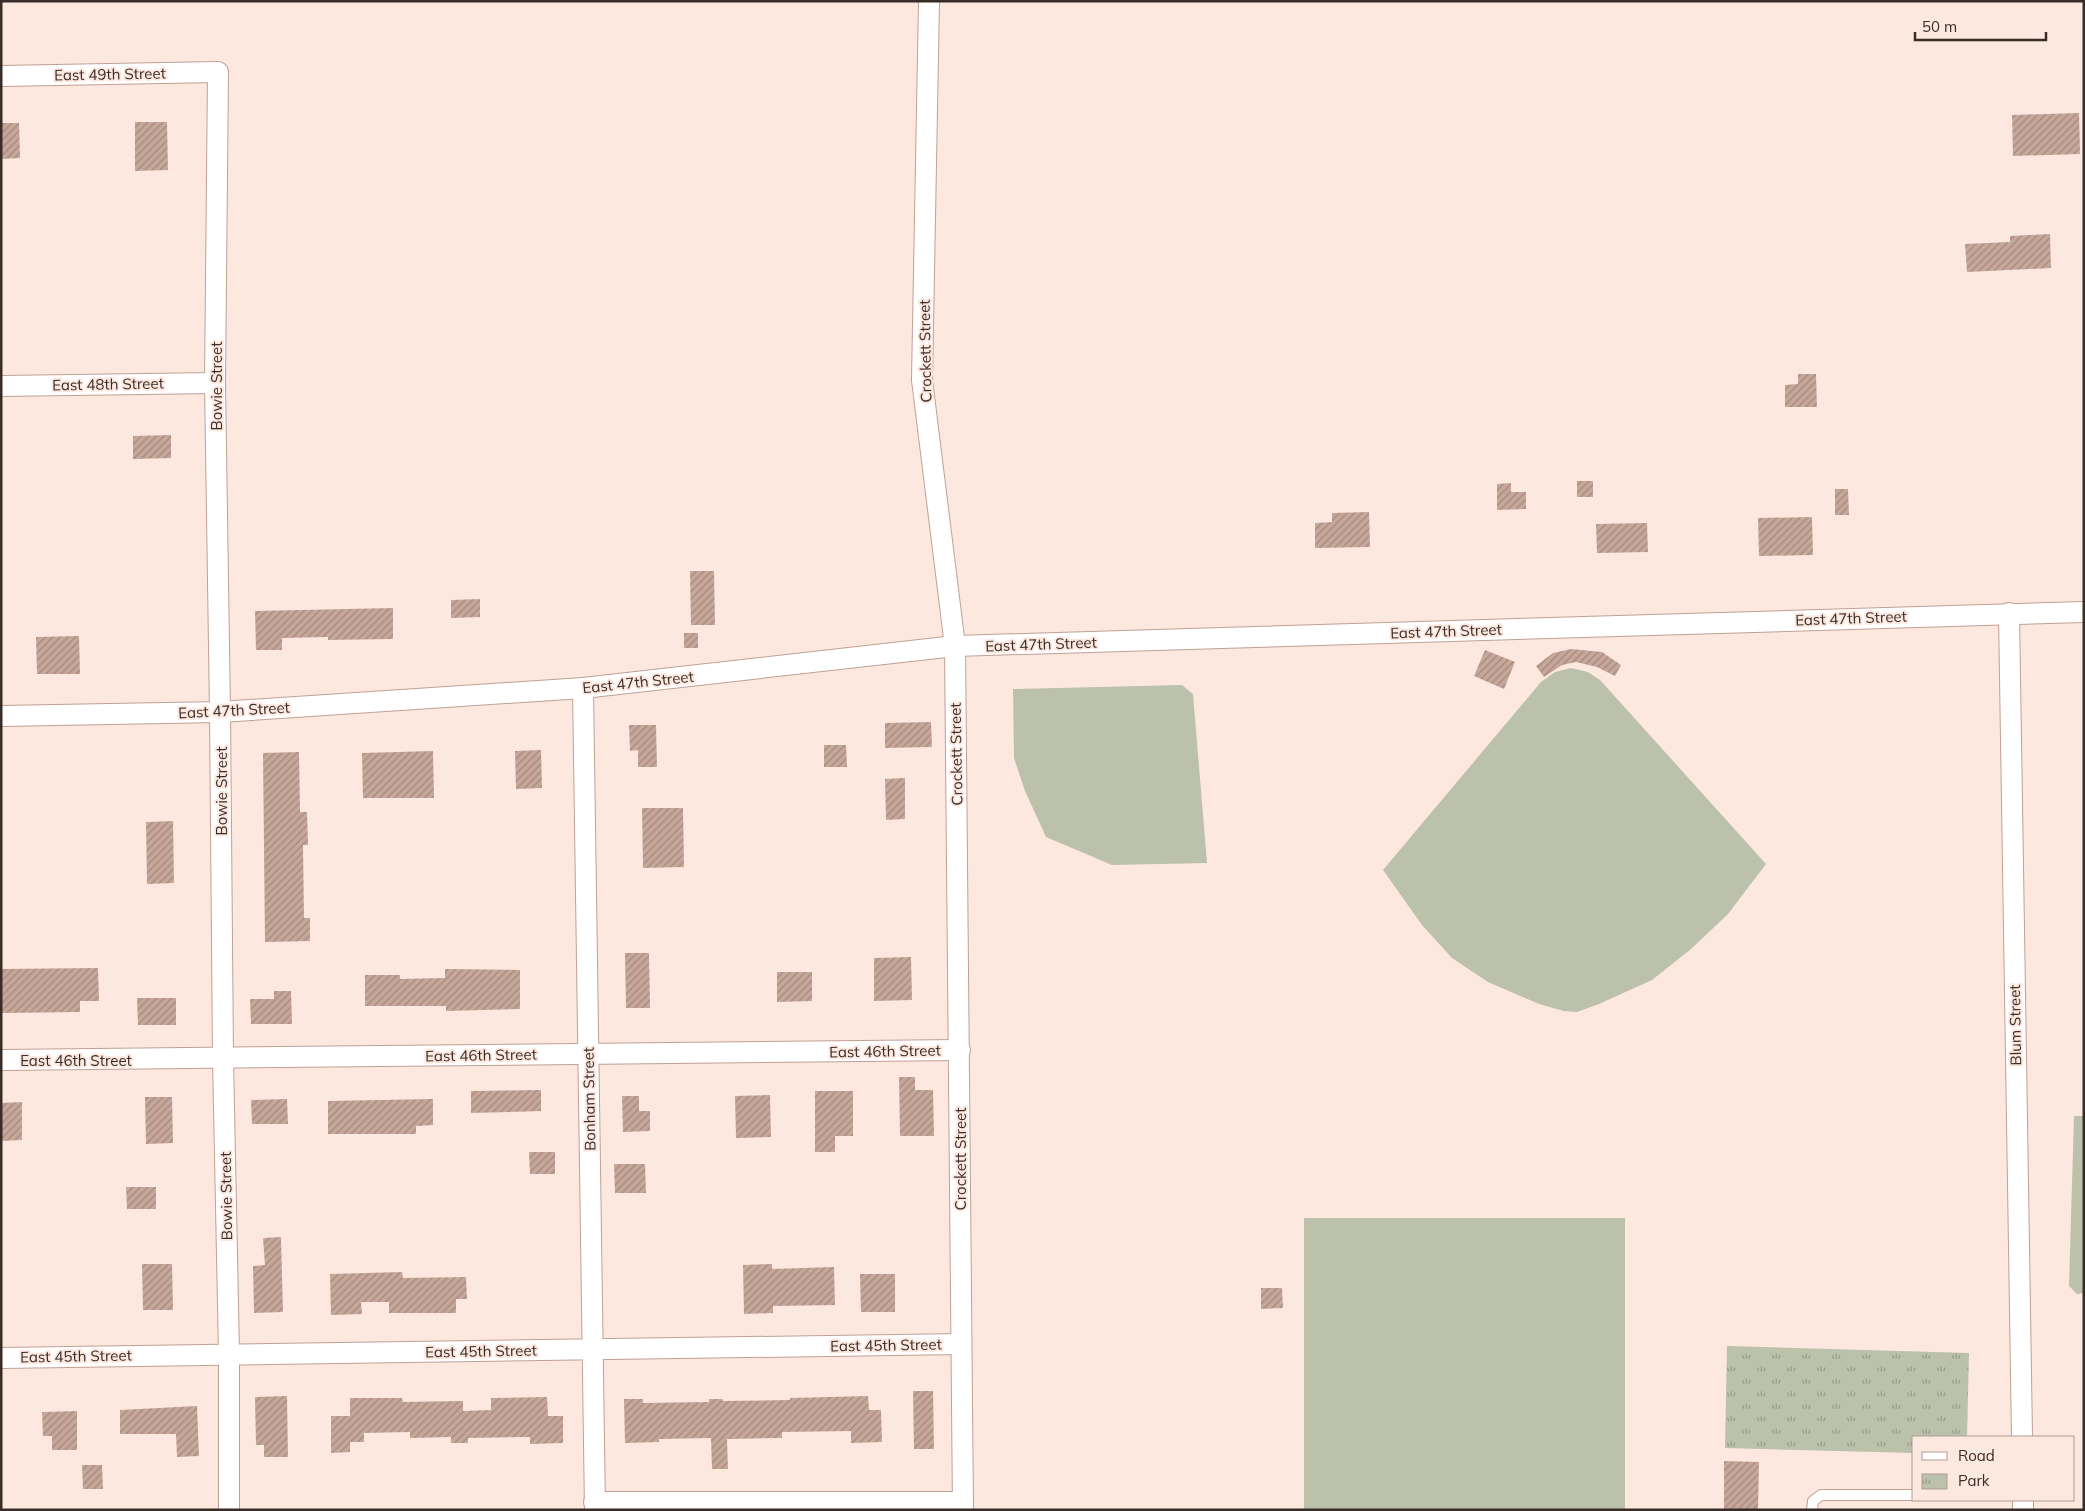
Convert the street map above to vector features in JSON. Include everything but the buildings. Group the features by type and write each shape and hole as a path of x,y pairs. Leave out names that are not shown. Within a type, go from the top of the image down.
{"street":[{"name":"Crockett Street","path":"929,1 922,380 955,646 963,1506"},
{"name":"East 49th Street","path":"1,76 218,72"},
{"name":"Bowie Street","path":"218,72 215,382 223,1058 229,1354 229,1510"},
{"name":"East 48th Street","path":"1,386 215,382"},
{"name":"East 47th Street","path":"1,716 220,712 583,688 955,646 2084,612"},
{"name":"Blum Street","path":"2009,614 2022,1436"},
{"name":"Bonham Street","path":"583,688 595,1506"},
{"name":"East 46th Street","path":"1,1060 960,1050"},
{"name":"East 45th Street","path":"1,1358 961,1344"},
{"path":"595,1506 963,1506"}],"lane":[{"path":"1812,1510 1813,1501 1817,1497 1826,1494 1912,1495"}],"green space":[{"path":"1571,668 1588,672 1600,680 1766,864 1728,914 1691,949 1652,980 1577,1012 1564,1011 1539,1004 1488,982 1452,958 1422,925 1383,870 1541,682 1555,672"},
{"path":"1182,685 1193,694 1207,863 1112,865 1046,837 1025,791 1014,758 1013,689"},
{"path":"2074,1116 2084,1116 2084,1293 2077,1294 2069,1286"},
{"path":"1304,1218 1625,1218 1625,1510 1304,1510"},
{"path":"1727,1346 1969,1353 1967,1436 1912,1436 1912,1453 1725,1448"}]}
